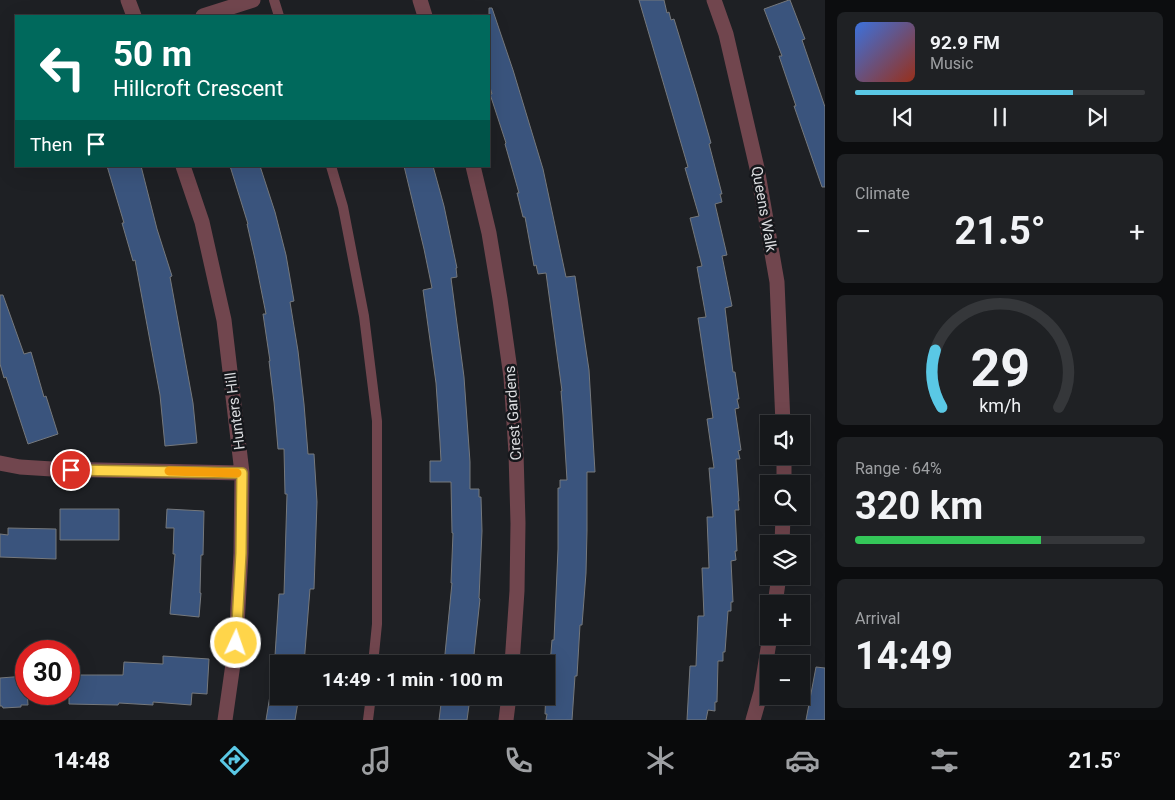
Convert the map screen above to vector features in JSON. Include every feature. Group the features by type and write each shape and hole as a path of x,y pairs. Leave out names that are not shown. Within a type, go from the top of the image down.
{"street":[{"path":"128,0 134,15"},
{"path":"206,15 253,0"},
{"path":"420,0 425,15"},
{"name":"Queens Walk","path":"714,0 726,34 758,168 777,282 783,415"},
{"name":"Hunters Hill","path":"183,167 202,222 224,320 242,473 241,553 236,643 225,720"},
{"name":"Crest Gardens","path":"473,167 489,233 512,377 518,523 517,591 513,655"},
{"path":"0,463 20,467 52,469 242,473"},
{"path":"752,720 762,692 769,645"},
{"path":"506,720 508,705"}],"lane":[{"path":"274,0 280,15"},
{"path":"332,167 343,207 362,307 377,421 377,624 375,655"},
{"path":"368,720 369,705"}],"building":[{"path":"639,0 664,0 667,13 669,12 671,20 674,19 711,143 709,144 722,194 720,194 722,202 715,204 727,255 722,256 732,306 725,308 733,372 735,372 739,399 737,399 739,408 735,409 741,450 738,451 740,459 736,459 739,510 735,510 736,560 731,561 733,602 731,602 731,611 728,611 723,661 718,661 715,711 708,710 706,720 687,720 690,666 696,666 698,616 704,616 702,568 709,568 707,517 713,517 709,468 714,468 707,419 713,418 698,318 706,317 697,267 702,266 690,218 699,216 685,168 688,167"},
{"path":"790,0 805,39 802,40 825,107 825,187 822,187 794,106 796,106 779,56 782,56 764,9"},
{"path":"489,8 492,8 543,169 566,277 575,276 589,370 595,472 587,472 586,573 572,720 546,720 547,714 545,714 545,705 555,705 555,655 551,655 552,640 554,640 558,549 558,488 560,488 560,480 567,480 562,391 546,273 538,274 536,265 534,266 525,217 523,217 517,193 519,193 506,143 490,94 492,94 490,87"},
{"path":"107,167 141,167 157,229 172,276 170,277 193,403 197,443 165,446 160,395 135,260 133,261 122,223 124,223"},
{"path":"230,167 260,167 286,255 294,301 290,302 298,351 308,454 314,454 317,502 314,589 310,589 305,655 275,655 279,594 284,594 287,494 285,494 284,449 278,449 270,361 263,314 266,314 247,224"},
{"path":"404,167 433,167 444,206 457,268 457,277 451,278 464,377 470,489 479,489 479,497 481,497 480,599 474,655 445,655 452,583 453,533 451,482 430,482 430,461 441,461 436,383 423,290 432,288"},
{"path":"0,295 3,295 24,354 31,352 44,397 46,396 58,434 28,444 0,364"},
{"path":"60,509 119,509 119,540 60,540"},
{"path":"167,509 204,511 199,617 170,614 175,554 173,554 174,528 166,528"},
{"path":"8,528 56,529 56,559 0,557 0,534 8,535"},
{"path":"163,656 209,659 207,694 192,693 191,705 153,702 153,705 119,703 118,705 80,704 80,675 123,675 124,662 163,664"},
{"path":"816,667 825,668 825,720 806,720"},
{"path":"15,677 15,705 21,705 21,707 3,708 0,706 0,678"},
{"path":"270,696 270,705 298,705 295,720 266,720"},
{"path":"441,705 469,705 467,720 439,720"}],"slow traffic":[{"path":"169,471 237,473"}],"route":[{"path":"71,470 242,473 241,553 236,643"}]}
